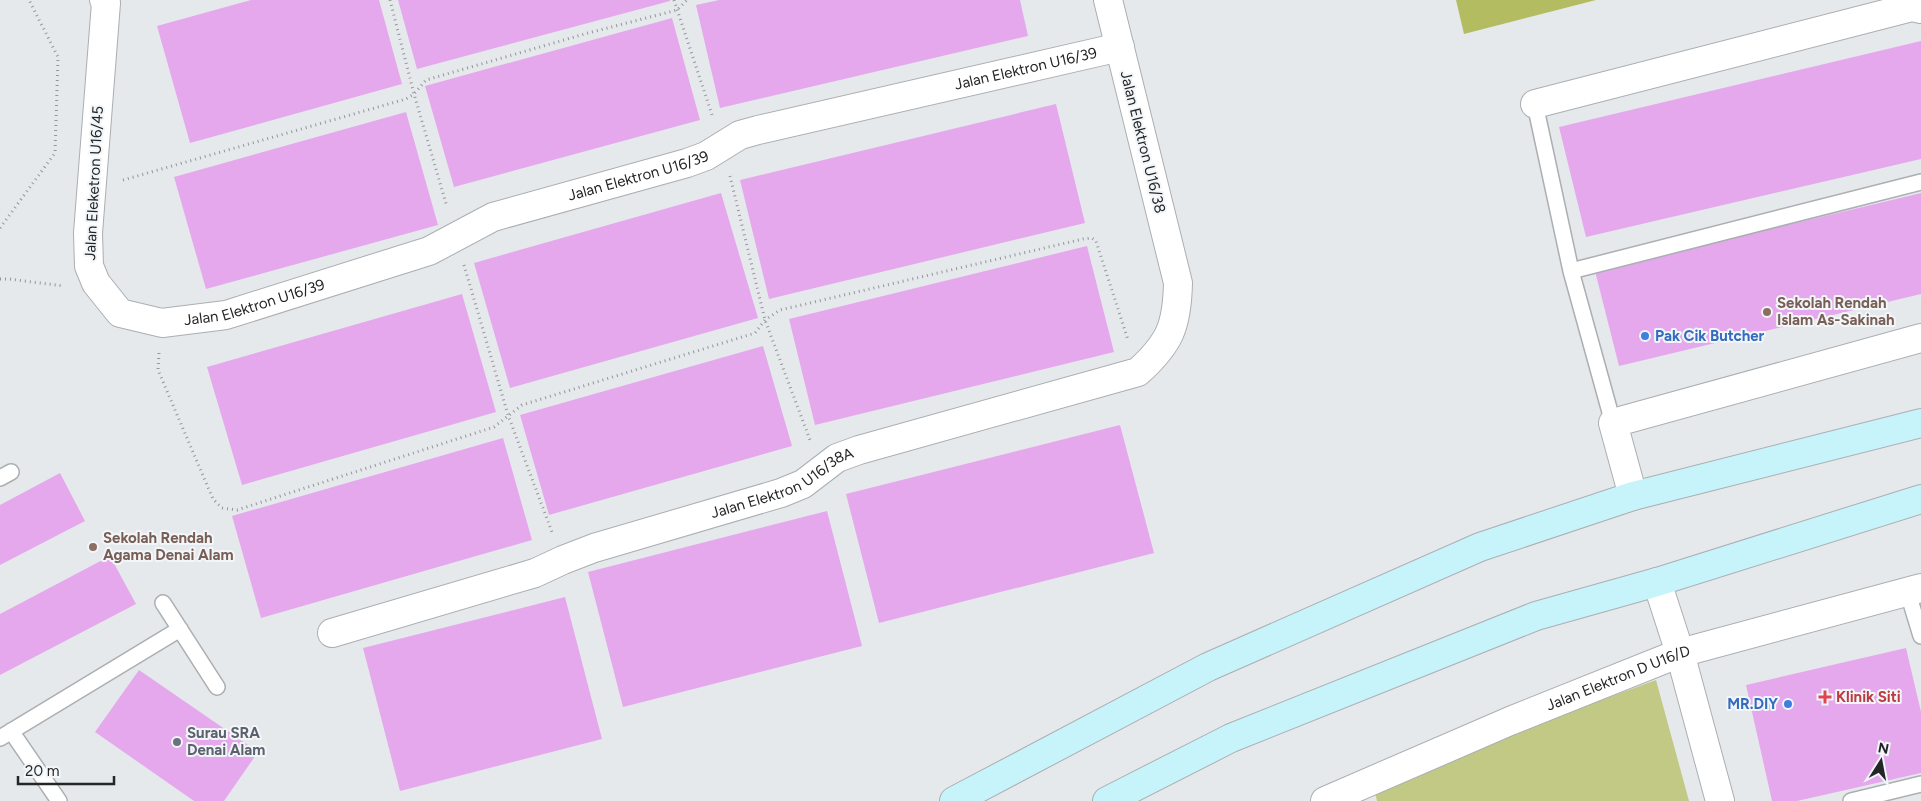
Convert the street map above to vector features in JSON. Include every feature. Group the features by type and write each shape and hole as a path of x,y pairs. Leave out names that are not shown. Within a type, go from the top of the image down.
{"main road":[{"path":"954,801 1208,666 1480,547 1633,496 1921,423"},
{"path":"1107,801 1240,734 1536,616 1657,582 1921,499"}],"street":[{"name":"Jalan Elektron U16/38","path":"1108,0 1178,283"},
{"name":"Jalan Eleketron U16/45","path":"109,1 91,190 88,233 89,266 96,282 120,313 162,323"},
{"path":"1535,104 1912,7 1921,9"},
{"name":"Jalan Elektron U16/39","path":"162,323 226,315 429,251 493,218 687,163 706,156 740,135 1120,47"},
{"name":"Jalan Elektron U16/38A","path":"332,633 535,573 594,548 781,492 803,484 837,458 859,450 1138,372 1157,355 1168,338 1177,308 1178,283"},
{"path":"1633,496 1612,423 1921,338"},
{"path":"1657,582 1680,653 1720,801"},
{"name":"Jalan Elektron D U16/D","path":"1336,798 1510,721 1680,653 1914,589"}],"lane":[{"path":"1535,104 1571,271 1612,423"},
{"path":"1571,271 1921,182"},
{"path":"1914,589 1921,636"},
{"path":"163,603 217,688"},
{"path":"59,801 6,734 180,629"},
{"path":"1851,801 1921,784"}],"path":[{"path":"0,228 54,153 58,57 29,0"},
{"path":"390,0 414,94 508,416 562,560"},
{"path":"674,0 722,145 765,320 821,472"},
{"path":"91,190 406,99 414,94 426,80 588,33 676,10 687,0"},
{"path":"162,323 158,370 214,499 222,508 236,510 494,427 522,405 755,333 765,320 780,310 1092,238 1096,240 1138,372"},
{"path":"0,280 9,279 63,286 71,290"}],"green space":[{"path":"1456,0 1596,0 1464,34"},
{"path":"1656,680 1689,801 1377,801 1373,784"}],"building":[{"path":"251,0 379,0 402,84 190,143 157,26"},
{"path":"398,0 670,0 670,1 417,69"},
{"path":"719,0 1020,0 1028,36 720,108 696,5"},
{"path":"672,18 700,120 454,187 425,86"},
{"path":"1921,41 1921,159 1586,237 1559,127"},
{"path":"1056,104 1085,223 769,299 740,180"},
{"path":"406,112 438,225 206,289 174,177"},
{"path":"721,193 758,318 510,388 474,263"},
{"path":"1921,193 1921,294 1619,366 1595,271"},
{"path":"1087,246 1114,352 815,425 789,319"},
{"path":"462,294 496,412 242,485 207,367"},
{"path":"763,346 792,446 549,515 520,415"},
{"path":"1120,425 1154,553 879,623 846,494"},
{"path":"503,438 532,540 261,618 232,516"},
{"path":"60,473 85,521 0,565 0,505"},
{"path":"827,511 862,646 623,707 588,572"},
{"path":"110,556 136,604 0,675 0,614"},
{"path":"565,597 602,739 400,791 363,648"},
{"path":"1906,648 1921,712 1921,773 1797,801 1772,801 1746,685"},
{"name":"Surau SRA Denai Alam","path":"139,670 258,752 224,801 194,801 95,732"}],"place":[{"name":"Sekolah Rendah Islam As-Sakinah","path":"1767,312"},
{"name":"Pak Cik Butcher","path":"1645,336"},
{"name":"Sekolah Rendah Agama Denai Alam","path":"93,547"},
{"name":"Klinik Siti","path":"1825,697"},
{"name":"MR.DIY","path":"1788,704"},
{"name":"Surau SRA Denai Alam","path":"177,742"}]}
